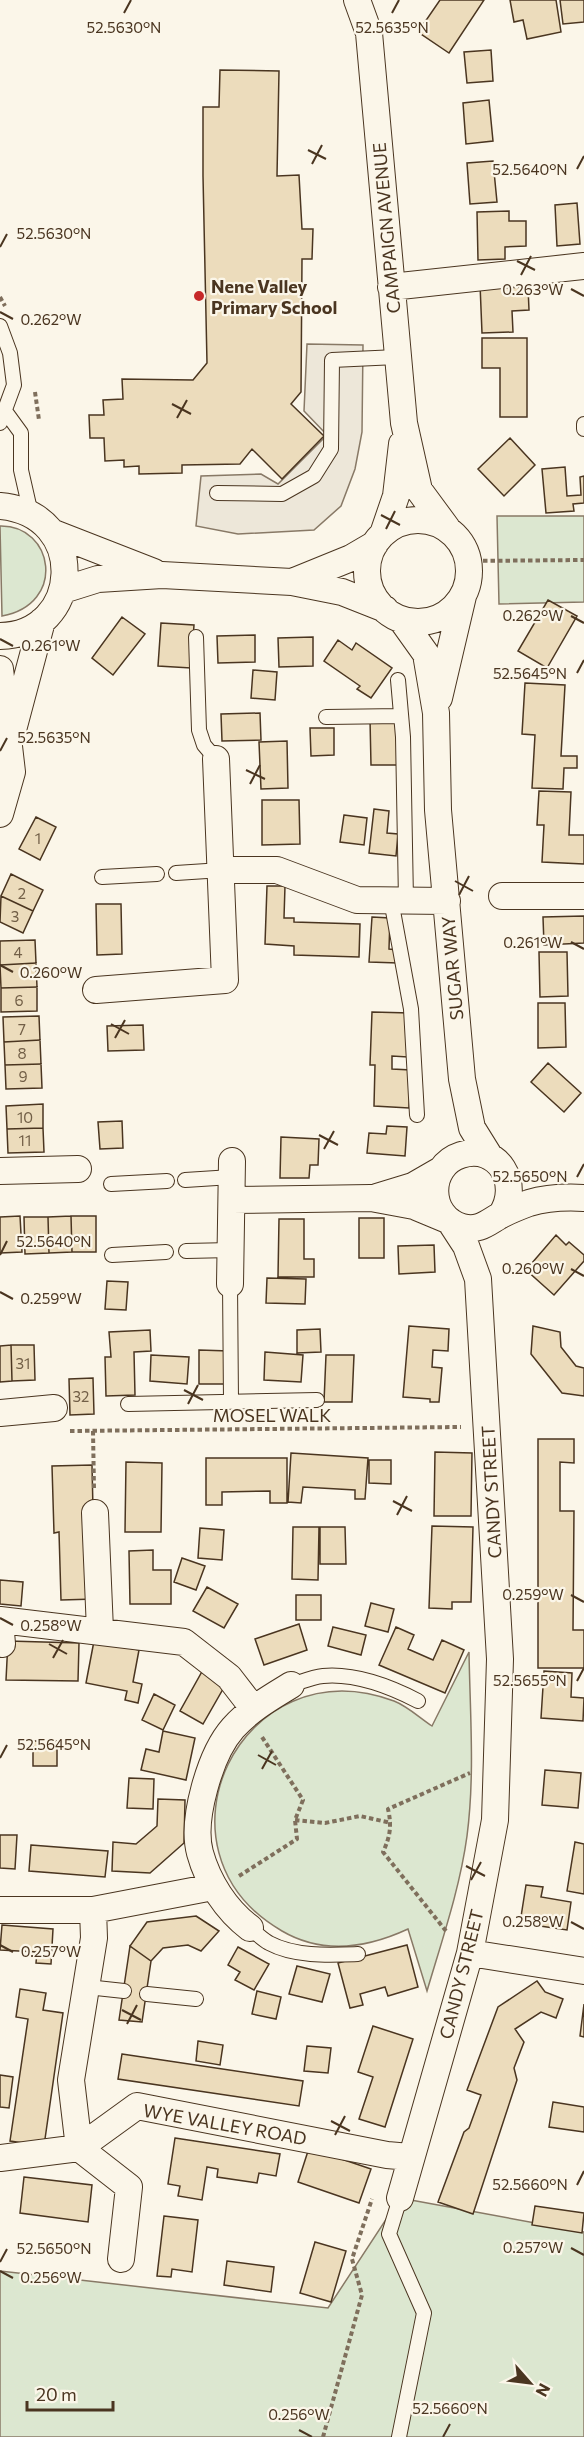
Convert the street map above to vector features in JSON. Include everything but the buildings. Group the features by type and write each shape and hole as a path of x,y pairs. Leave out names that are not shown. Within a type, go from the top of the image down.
{"street":[{"name":"CAMPAIGN AVENUE","path":"357,0 369,33 404,423 419,490 447,528"},
{"name":"CAMPAIGN AVENUE","path":"369,33 380,0"},
{"path":"391,288 584,266"},
{"name":"CAMPAIGN AVENUE","path":"379,539 396,496 404,423"},
{"path":"0,506 15,508 31,514 54,533 90,549 162,575"},
{"path":"63,590 98,579 162,575 292,582 342,592 417,622 432,620 456,606 464,594 469,578 468,561 464,548 447,528 435,523 413,521 392,527 351,558 292,582"},
{"path":"0,636 27,631 42,621 55,607 63,590 66,570 63,551 54,533"},
{"path":"379,539 369,557 370,585 376,599 393,614"},
{"name":"SUGAR WAY","path":"436,713 464,594"},
{"name":"SUGAR WAY","path":"393,614 426,654 436,713 438,810 462,1079 472,1128 497,1163"},
{"path":"9,745 42,621"},
{"path":"0,669 12,772 0,814"},
{"path":"96,990 225,980 216,759"},
{"path":"222,870 277,870 357,900 447,901"},
{"path":"502,896 584,896"},
{"name":"SUGAR WAY","path":"441,1169 456,1132 462,1079"},
{"path":"371,1198 412,1186 441,1169 455,1157 466,1153 479,1154 533,1185 577,1198"},
{"path":"497,1163 510,1188 506,1207 500,1216"},
{"path":"0,1171 78,1169"},
{"path":"441,1169 434,1192 437,1205 451,1222"},
{"path":"230,1284 232,1179 414,1206 462,1227 474,1228 485,1226 500,1216 532,1202 577,1198"},
{"name":"CANDY STREET","path":"400,2198 470,1953 495,1820 500,1659 478,1279 486,1243 500,1216"},
{"name":"CANDY STREET","path":"451,1222 466,1246 478,1279"},
{"path":"0,1413 58,1420"},
{"path":"95,1513 100,1630"},
{"path":"1,1628 100,1630 184,1642 229,1677 250,1711"},
{"path":"250,1928 239,1920 215,1889 200,1851 200,1809 211,1766 231,1730 250,1711 291,1685"},
{"path":"0,1910 93,1910 215,1889"},
{"path":"93,1910 94,1938 70,2080 79,2148 129,2187 122,2259"},
{"path":"470,1953 584,1971"},
{"name":"WYE VALLEY ROAD","path":"79,2148 137,2106 387,2155 410,2157"},
{"path":"0,2158 79,2148"}],"lane":[{"path":"0,326 10,353 14,385 2,415 21,433 21,470 31,514"},
{"path":"218,493 282,494 314,476 331,449 332,360 397,357"},
{"path":"584,424 584,429"},
{"path":"195,637 199,730 204,745 216,759"},
{"path":"398,680 401,716 399,900 411,1009 417,1115"},
{"path":"326,717 401,716"},
{"path":"176,873 222,870"},
{"path":"102,877 157,874"},
{"path":"186,1180 232,1179"},
{"path":"111,1184 166,1181"},
{"path":"186,1251 231,1250"},
{"path":"112,1255 166,1252"},
{"path":"230,1284 231,1401"},
{"path":"128,1404 317,1400"},
{"path":"291,1685 321,1676 345,1676 387,1686 418,1701"},
{"path":"250,1928 270,1943 298,1952 326,1955 358,1954"},
{"path":"87,1987 124,1991"},
{"path":"147,1994 196,1999"},
{"path":"399,2437 424,2313 389,2234 400,2198"}],"path":[{"path":"14,385 34,388 39,421"},
{"path":"468,561 584,560"},
{"name":"MOSEL WALK","path":"58,1420 93,1431 472,1427"},
{"path":"93,1431 95,1513"},
{"path":"215,1889 297,1839 295,1820 303,1800 250,1711"},
{"path":"453,1926 450,1936 383,1852 389,1838 391,1823 388,1809 479,1769"},
{"path":"295,1820 324,1823 360,1816 391,1823"},
{"path":"323,2437 363,2295 352,2259 374,2193"}],"green space":[{"path":"497,516 584,516 584,602 499,604"},
{"path":"0,526 18,529 32,538 42,551 46,566 44,582 37,597 23,609 2,616"},
{"path":"469,1652 471,1767 467,1836 455,1894 427,1991 408,1929 377,1941 361,1944 329,1946 313,1943 282,1931 240,1896 219,1853 216,1808 228,1764 254,1727 292,1702 340,1691 394,1701 432,1726"},
{"path":"400,2198 584,2232 584,2437 0,2437 0,2271 328,2308"}],"shaded area":[{"path":"307,344 363,345 362,432 355,469 341,506 314,530 238,534 196,526 201,476 261,474 278,484 327,435 304,411"}],"place":[{"name":"Nene Valley Primary School","path":"199,296"}]}
